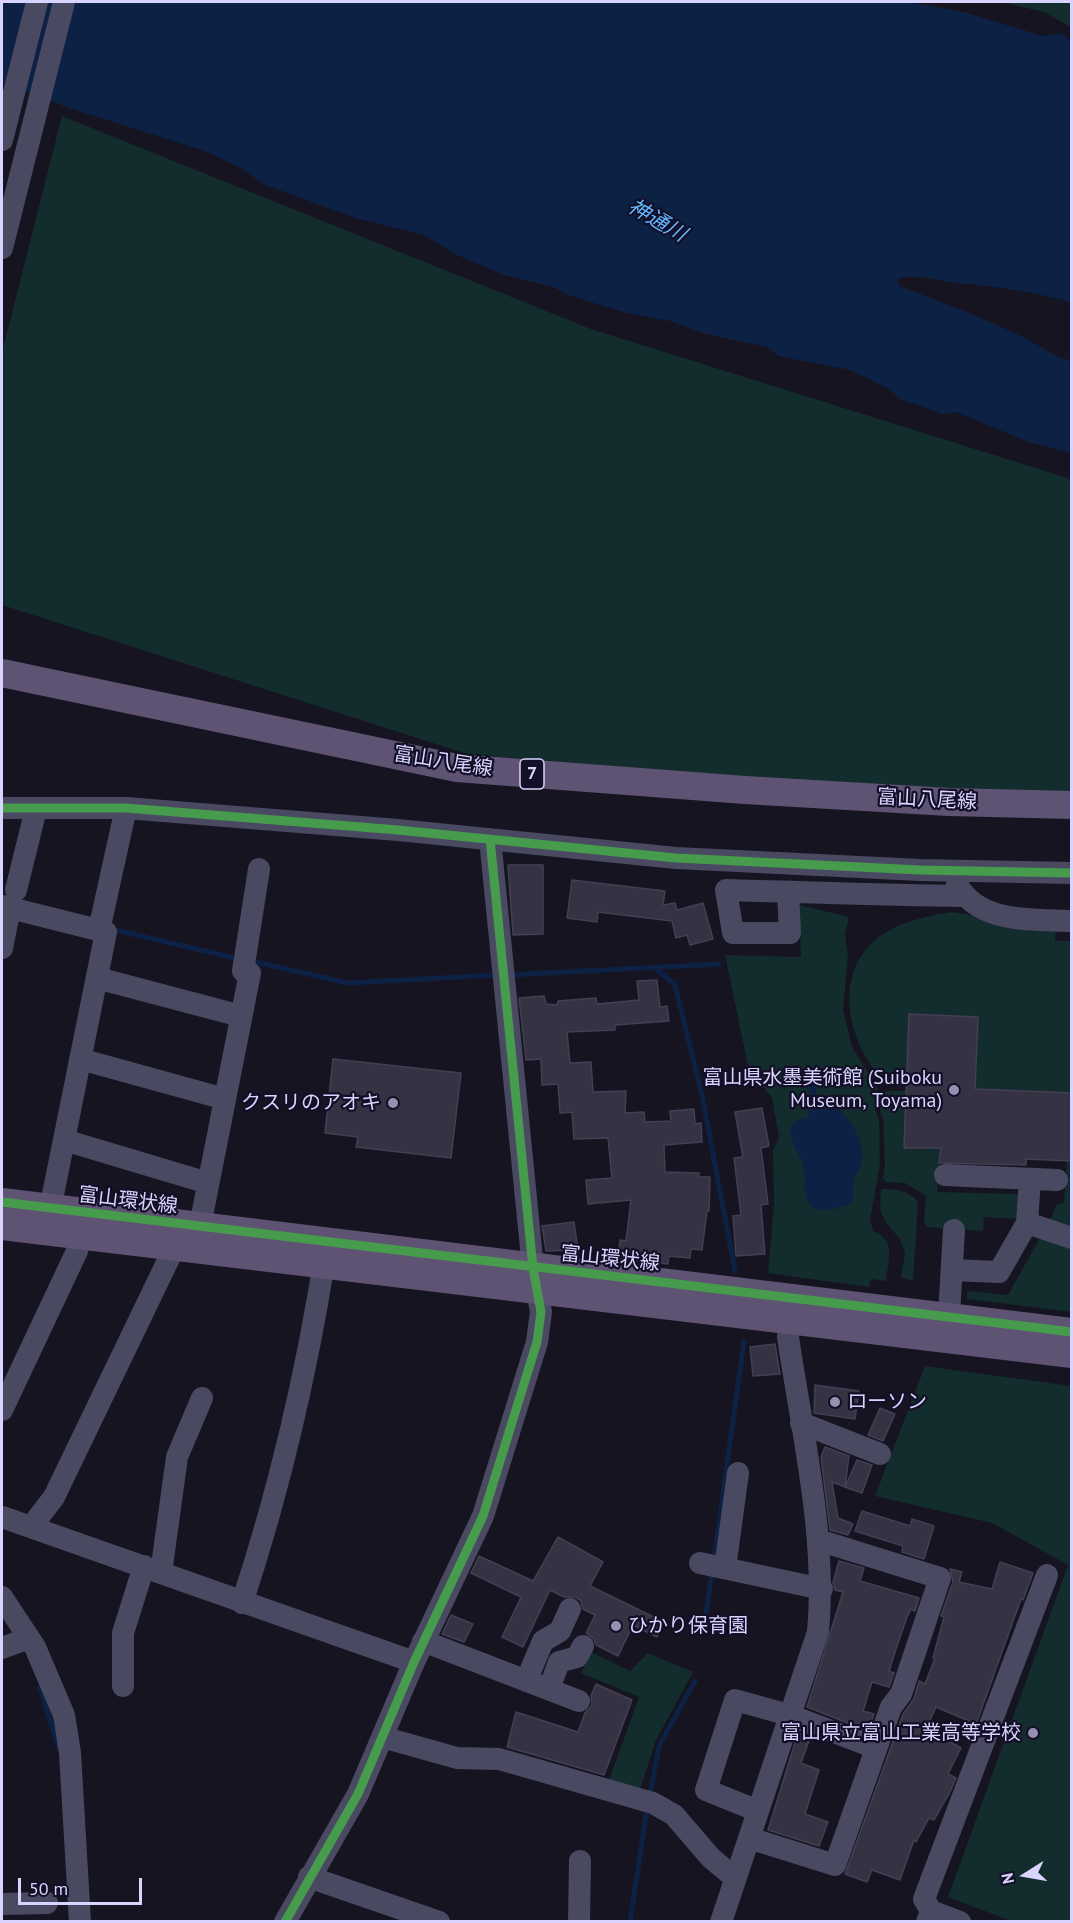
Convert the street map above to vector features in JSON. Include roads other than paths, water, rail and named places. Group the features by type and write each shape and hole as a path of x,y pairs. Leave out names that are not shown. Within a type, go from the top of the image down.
{"main road":[{"name":"富山八尾線","path":"2,673 457,768 745,790 949,802 1071,805"},
{"name":"富山環状線","path":"2,1202 80,1236 325,1254 793,1309 948,1329 1071,1354"},
{"name":"富山環状線","path":"2,1226 47,1220 189,1243"},
{"name":"富山環状線","path":"948,1329 1071,1332"}],"street":[{"path":"2,140 37,2"},
{"path":"2,248 64,2"},
{"path":"2,808 126,808 490,839 676,858 1071,873"},
{"path":"100,923 126,808"},
{"path":"2,948 9,902 36,809"},
{"path":"285,1922 358,1794 423,1641 483,1516 537,1342 541,1312 535,1280 490,839"},
{"path":"31,1527 54,1497 189,1243 208,1183 242,1016 250,973 244,960 259,869"},
{"path":"949,870 963,896 978,908 1006,917 1071,921"},
{"path":"788,892 963,896"},
{"path":"9,902 100,923 106,932 47,1220"},
{"path":"97,978 242,1016"},
{"path":"80,1059 225,1099"},
{"path":"64,1140 208,1183"},
{"path":"945,1175 1057,1180"},
{"path":"952,1270 999,1272 1027,1222 1030,1179"},
{"path":"1027,1222 1071,1238"},
{"path":"948,1329 954,1230"},
{"path":"2,1410 77,1251 80,1236"},
{"path":"242,1603 267,1528 300,1401 325,1254"},
{"path":"721,1922 818,1632 822,1589 818,1540 788,1337 793,1309"},
{"path":"123,1686 123,1633 152,1570 177,1457 202,1398"},
{"path":"801,1423 880,1454"},
{"path":"738,1473 712,1566 822,1589"},
{"path":"2,1517 414,1662"},
{"path":"749,1838 835,1864 891,1707 901,1694 940,1578 818,1540"},
{"path":"960,1922 929,1916 924,1899 1047,1575"},
{"path":"2,1597 18,1642 64,1715 70,1753 80,1922"},
{"path":"526,1681 543,1641 560,1631 570,1609"},
{"path":"423,1641 579,1701"},
{"path":"549,1689 559,1662 577,1657 583,1646"},
{"path":"758,1811 706,1790 735,1700 789,1715 876,1748"},
{"path":"382,1737 457,1758 499,1759 653,1803 674,1815 711,1858 735,1878"},
{"path":"579,1922 580,1861"},
{"path":"309,1877 431,1920"},
{"path":"2,1904 47,1903"}],"water":[{"name":"神通川","path":"2,2 910,2 967,13 1043,36 1061,33 1072,42 1071,302 1014,290 927,278 897,279 899,286 991,322 1058,357 1071,361 1071,453 1031,443 956,412 943,414 900,399 889,389 850,370 778,356 767,347 706,334 670,321 627,313 568,295 553,287 501,274 455,254 424,235 355,218 263,184 241,168 205,151 69,108 2,82"},
{"path":"808,1077 814,1080 817,1096 834,1106 849,1121 862,1149 862,1162 853,1184 852,1203 832,1210 814,1209 806,1197 805,1171 791,1139 791,1128 794,1122 808,1117 810,1100"}],"waterway":[{"path":"111,929 239,959"},
{"path":"251,961 348,983 497,975"},
{"path":"509,975 719,964"},
{"path":"654,967 675,985 702,1095 735,1271"},
{"path":"714,1560 744,1341"},
{"path":"705,1621 712,1572"},
{"path":"650,1795 659,1746 695,1681"},
{"path":"40,1687 58,1747"},
{"path":"630,1922 647,1808"}],"place":[{"name":"富山県水墨美術館 (Suiboku Museum, Toyama)","path":"954,1090"},
{"name":"クスリのアオキ","path":"393,1103"},
{"name":"ローソン","path":"835,1402"},
{"name":"ひかり保育園","path":"616,1626"},
{"name":"富山県立富山工業高等学校","path":"1033,1733"}]}
